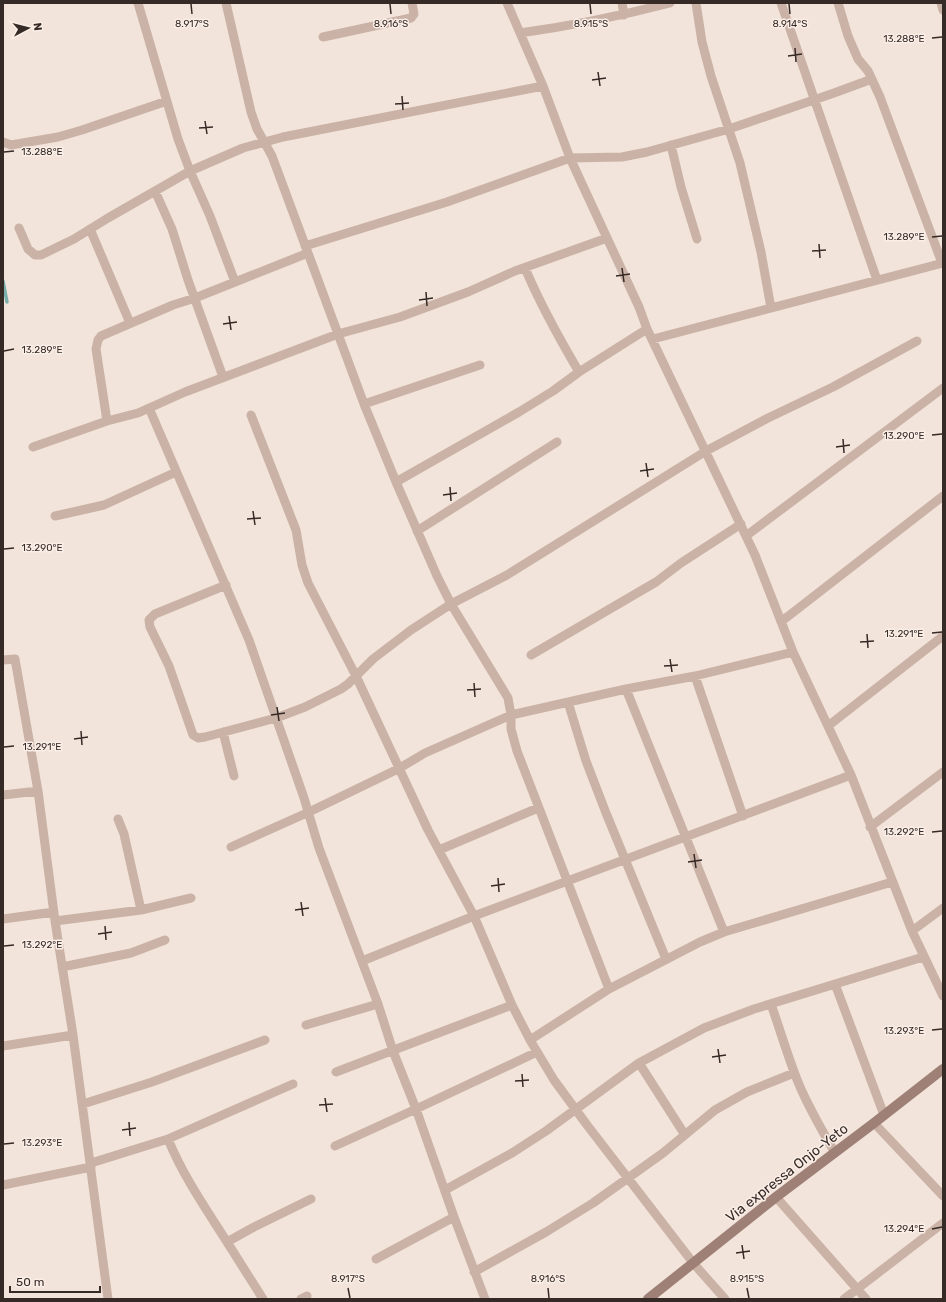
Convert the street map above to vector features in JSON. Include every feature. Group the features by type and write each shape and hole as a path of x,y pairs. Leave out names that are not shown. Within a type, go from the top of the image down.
{"main road":[{"name":"Via expressa Onjo-Yeto","path":"648,1299 694,1264 776,1197 943,1069"}],"street":[{"path":"138,3 167,101 190,171 210,216 235,282"},
{"path":"226,3 251,112 257,129 272,156 364,404 396,482 451,604 505,692 510,705 513,739 538,808 609,989"},
{"path":"323,37 411,18 414,14 412,3"},
{"path":"507,3 543,86 570,158 639,307 647,329 755,555 793,652 851,776 912,932 943,996"},
{"path":"622,3 624,15"},
{"path":"520,33 567,27 624,15 670,3"},
{"path":"696,3 702,42 711,76 740,163 761,252 771,308"},
{"path":"781,3 877,280"},
{"path":"653,340 942,263 880,97 868,71 858,59 850,42 838,3"},
{"path":"942,3 943,10"},
{"path":"107,421 96,344 101,336 130,323 235,282 307,250 570,158 622,157 671,146 729,129 872,79"},
{"path":"19,228 28,249 31,253 38,255 74,240 90,229 190,171 243,148 283,137 543,86"},
{"path":"3,142 11,145 58,137 167,101"},
{"path":"671,146 681,187 698,239"},
{"path":"155,191 172,229 223,377"},
{"path":"90,229 130,323"},
{"path":"33,447 107,421 138,413 185,392 338,334 400,317 468,292 524,268 607,238"},
{"path":"524,268 552,327 579,372"},
{"path":"396,482 519,412 647,329"},
{"path":"226,585 154,614 150,617 148,622 169,666 194,736 198,738 276,718 305,707 341,689 373,660 411,630 451,604 507,575 706,451 768,418 833,387 917,341"},
{"path":"364,404 480,365"},
{"path":"746,536 942,392"},
{"path":"149,408 249,640 309,812 319,848 378,1004 483,1298"},
{"path":"251,415 296,530 302,565 308,583 356,676 398,769 474,916 512,1005 530,1040 554,1080 575,1109 694,1264 725,1299"},
{"path":"418,531 557,442"},
{"path":"55,516 104,505 176,472"},
{"path":"782,621 943,496"},
{"path":"531,655 656,582 681,563 741,524"},
{"path":"828,726 943,636"},
{"path":"231,847 309,812 398,769 425,753 511,715 626,689 695,676 793,652"},
{"path":"3,660 15,659 38,791 54,916 83,1104 108,1299"},
{"path":"695,676 743,816"},
{"path":"626,689 724,932"},
{"path":"568,702 586,761 666,959"},
{"path":"223,732 234,776"},
{"path":"870,826 943,772"},
{"path":"362,962 474,916 851,776"},
{"path":"3,795 38,791"},
{"path":"439,850 538,808"},
{"path":"118,819 127,848 141,910"},
{"path":"530,1040 609,989 700,942 724,932 892,882"},
{"path":"3,919 141,910 191,898"},
{"path":"912,932 943,908"},
{"path":"62,967 131,953 165,940"},
{"path":"444,1190 518,1149 546,1131 640,1063 704,1028 754,1009 924,957"},
{"path":"835,984 884,1115"},
{"path":"306,1025 378,1004"},
{"path":"771,1004 794,1073 809,1106 834,1153"},
{"path":"336,1072 512,1005"},
{"path":"3,1046 73,1035"},
{"path":"83,1104 152,1082 265,1040"},
{"path":"335,1146 537,1052"},
{"path":"640,1063 685,1135"},
{"path":"474,1272 546,1232 593,1203 685,1135 715,1110 747,1092 794,1073"},
{"path":"3,1185 91,1165 168,1139 293,1084"},
{"path":"874,1123 943,1196"},
{"path":"168,1139 191,1187 262,1299"},
{"path":"776,1197 866,1299"},
{"path":"227,1242 311,1199"},
{"path":"376,1259 454,1217"},
{"path":"844,1299 943,1223"}],"waterway":[{"path":"3,281 7,302"}]}
